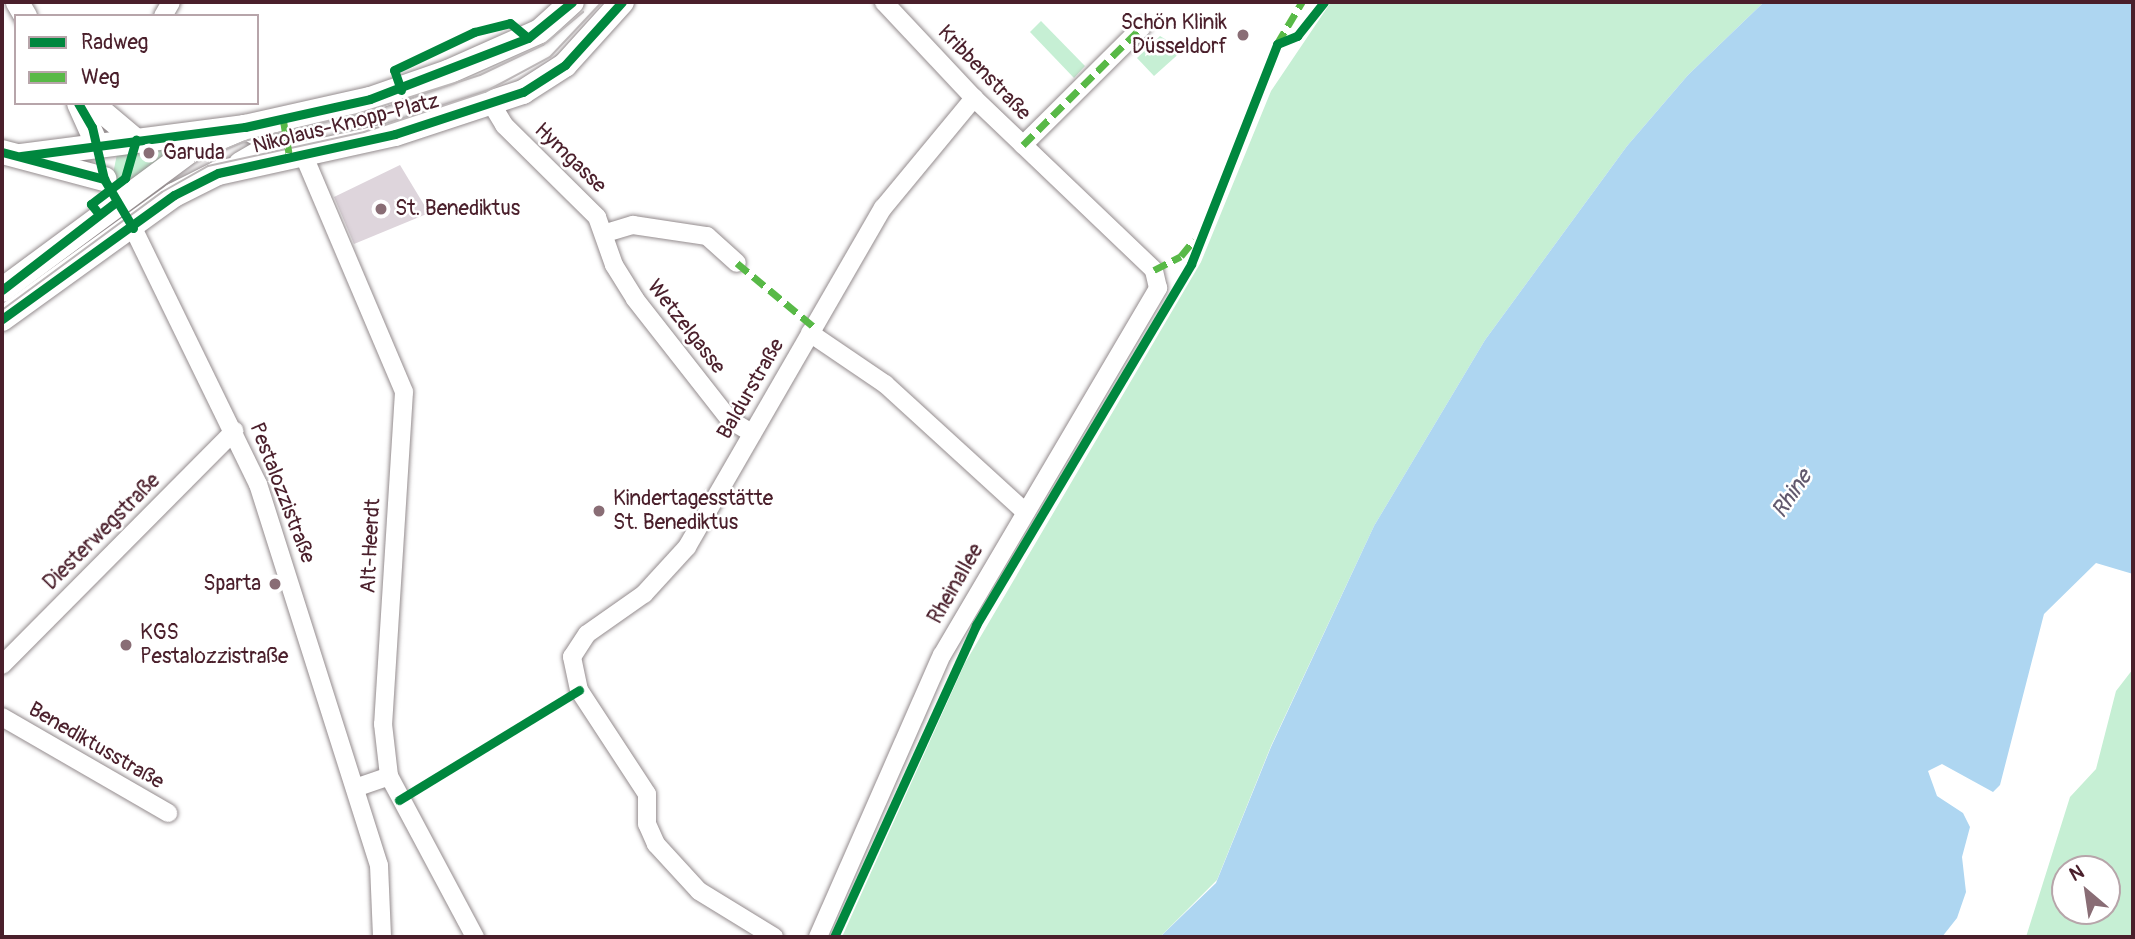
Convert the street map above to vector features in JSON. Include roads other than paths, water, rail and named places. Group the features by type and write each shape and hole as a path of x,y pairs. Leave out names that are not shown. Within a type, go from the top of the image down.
{"main road":[{"name":"Nikolaus-Knopp-Platz","path":"99,129 109,155 136,140 245,127 370,99 436,77 540,31 572,2"},
{"name":"Nikolaus-Knopp-Platz","path":"2,318 133,228 157,208 218,173 304,156 523,92 565,65 622,2"},
{"name":"Nikolaus-Knopp-Platz","path":"2,290 117,201 191,150 245,127"},
{"path":"218,173 265,150 262,136 245,127"},
{"name":"Nikolaus-Knopp-Platz","path":"99,129 136,140"},
{"name":"Nikolaus-Knopp-Platz","path":"11,154 74,169 99,129"},
{"path":"11,154 99,129 117,201 133,228"},
{"path":"117,201 157,208"}],"street":[{"name":"Kribbenstraße","path":"884,2 974,98 1154,270"},
{"name":"Kribbenstraße","path":"1023,145 1142,27"},
{"name":"Baldurstraße","path":"774,937 675,871 647,824 647,794 579,690 572,668 577,645 666,573 752,433 883,208 974,98"},
{"name":"Hymgasse","path":"491,103 504,125 580,198 606,233"},
{"name":"Alt-Heerdt","path":"304,156 404,391 383,724 389,776 475,937"},
{"path":"606,233 633,225 707,236 737,263"},
{"name":"Pestalozzistraße","path":"133,228 234,430 258,484 355,788 383,885 382,937"},
{"name":"Wetzelgasse","path":"606,233 614,265 635,299 730,420 752,433"},
{"name":"Rheinallee","path":"818,937 943,655 1154,297 1154,270"},
{"path":"810,332 885,384 1025,512"},
{"name":"Diesterwegstraße","path":"2,665 234,430"},
{"name":"Benediktusstraße","path":"2,717 168,813"},
{"path":"355,788 389,776"}],"water":[{"name":"Rhine","path":"1764,2 2133,2 2133,574 2096,563 2044,614 2000,785 1993,792 1942,764 1928,771 1937,796 1963,813 1970,827 1962,857 1966,892 1957,918 1942,937 1160,937 1216,883 1271,747 1374,526 1485,340 1627,146 1688,75"}],"tram line":[{"path":"2,310 162,192 208,166 364,132 485,92 550,57 602,2"},
{"path":"195,162 248,140 357,114 480,75 543,45 583,12"}],"place":[{"name":"Schön Klinik Düsseldorf","path":"1243,35"},
{"name":"Garuda","path":"149,153"},
{"name":"St. Benediktus","path":"381,209"},
{"name":"Kindertagesstätte St. Benediktus","path":"599,511"},
{"name":"Sparta","path":"275,584"},
{"name":"KGS Pestalozzistraße","path":"126,645"}]}
